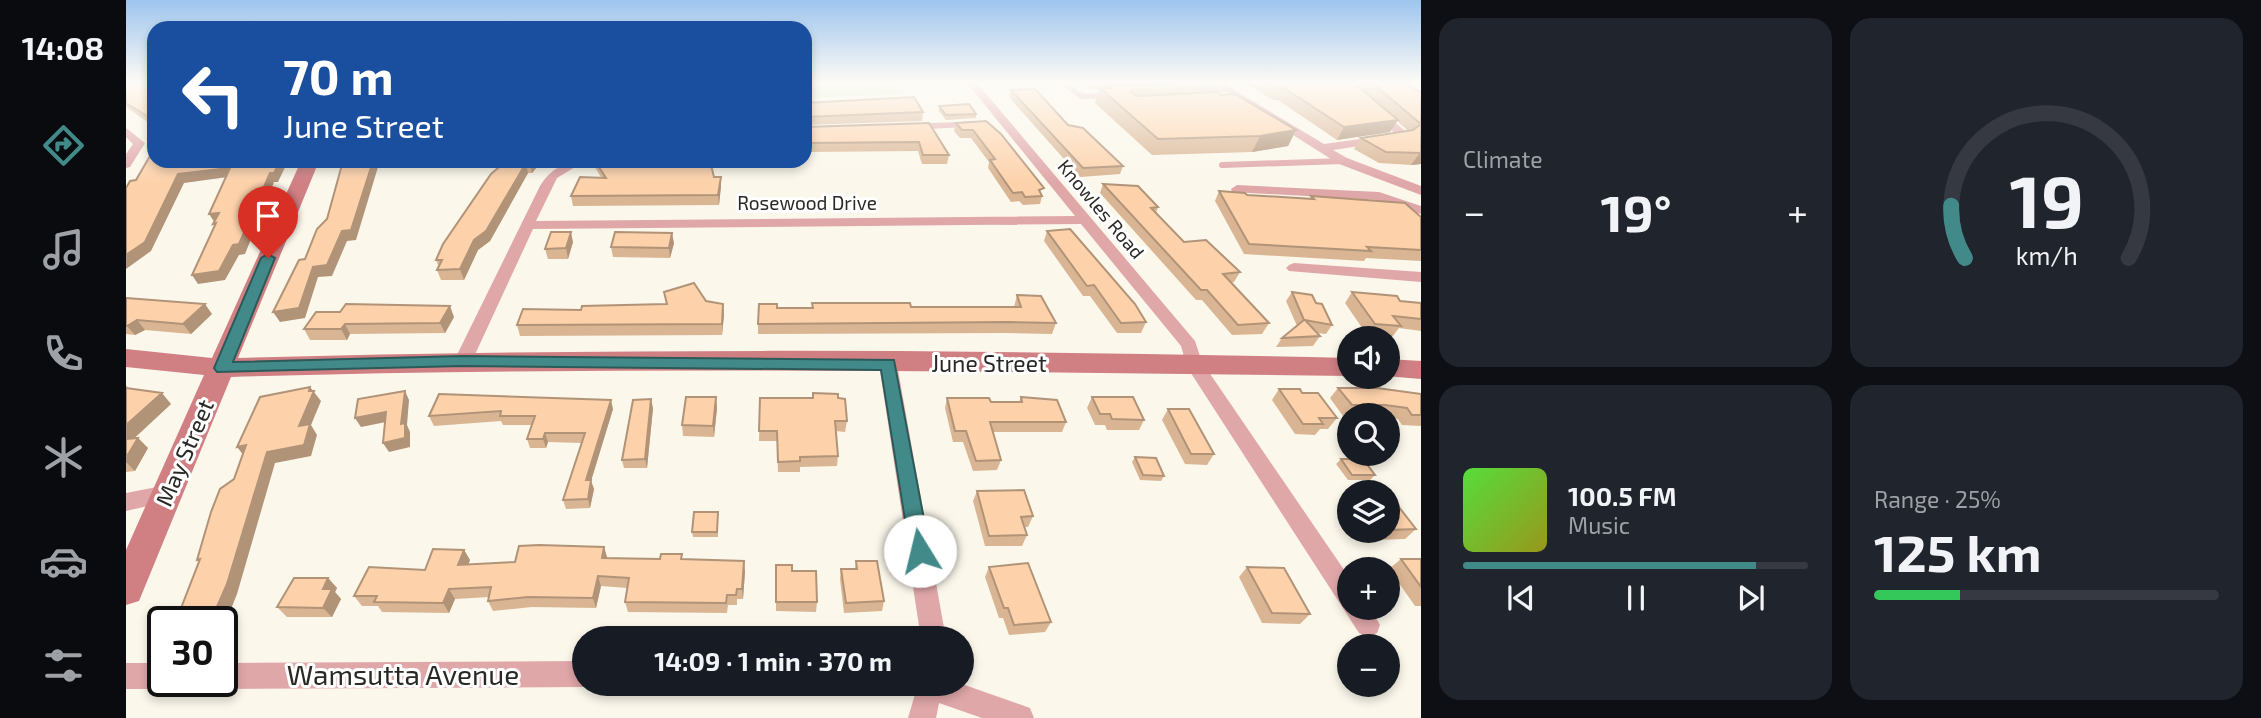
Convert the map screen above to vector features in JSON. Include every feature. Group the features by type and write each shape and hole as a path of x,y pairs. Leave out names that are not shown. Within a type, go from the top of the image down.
{"street":[{"name":"Knowles Road","path":"999,117 1189,345 1193,363 1337,579"},
{"path":"1270,117 1343,161 1421,191"},
{"path":"1322,148 1405,136 1382,117"},
{"path":"899,127 1004,123"},
{"path":"126,131 132,144 126,164"},
{"name":"May Street","path":"126,589 307,168"},
{"path":"463,361 552,176 566,168"},
{"path":"1237,190 1379,196 1421,210"},
{"name":"Rosewood Drive","path":"529,225 1085,220"},
{"path":"1294,268 1421,277"},
{"name":"June Street","path":"126,358 222,368 463,361 1337,366"},
{"path":"888,364 932,626"},
{"path":"1400,369 1421,370"},
{"path":"126,502 167,494"},
{"name":"Wamsutta Avenue","path":"238,676 572,674"},
{"path":"126,676 147,676"},
{"path":"922,718 926,696"},
{"path":"959,696 1020,718"}],"lane":[{"path":"1223,164 1343,161"}],"building":[{"path":"1035,117 1060,117 1068,125 1083,128 1123,166 1083,168"},
{"path":"1132,117 1273,117 1296,130 1260,136 1158,139"},
{"path":"1328,117 1394,117 1398,120 1344,127"},
{"path":"1412,117 1421,117 1421,124"},
{"path":"986,121 1001,134 1044,188 1039,190 1042,196 1025,197 1022,192 1013,193 990,160 995,159 973,130 962,130 956,123"},
{"path":"929,123 949,155 923,155 919,142 812,143 812,127"},
{"path":"1421,124 1421,153 1386,152 1361,138 1413,130"},
{"path":"147,161 147,168 230,168 178,174 145,242 126,255 126,188 130,181 136,180"},
{"path":"230,168 276,168 274,173 270,173 239,244 233,245 219,271 192,275 219,213 209,214"},
{"path":"341,168 371,168 351,230 342,231 327,265 313,267 299,308 273,312 299,260 305,259 317,229 327,219"},
{"path":"498,168 523,168 486,231 474,240 460,269 437,270 442,260 436,260 443,244"},
{"path":"600,168 712,168 714,177 721,177 718,195 571,196 580,177 606,178"},
{"path":"1103,184 1138,186 1158,207 1151,208 1184,242 1206,240 1240,272 1223,274 1269,323 1238,325 1207,290 1201,290"},
{"path":"1219,191 1247,195 1314,199 1311,196 1405,203 1421,217 1421,250 1367,247 1371,251 1249,244"},
{"path":"1070,229 1135,304 1146,322 1121,323 1094,285 1087,286 1047,231"},
{"path":"551,232 571,232 566,248 545,249"},
{"path":"615,232 672,233 669,248 611,247"},
{"path":"694,283 706,301 723,304 722,324 517,325 523,309 581,310 582,306 667,304 664,292"},
{"path":"1292,292 1312,295 1316,303 1322,304 1332,325 1305,320 1320,336 1282,338 1304,320"},
{"path":"1352,292 1397,296 1400,301 1421,303 1421,319 1393,316 1401,326 1375,324"},
{"path":"1017,295 1041,296 1056,323 758,324 759,304 777,304 777,308 813,308 812,303 910,303 911,307 1021,307"},
{"path":"126,298 205,304 183,324 137,320 127,326"},
{"path":"346,304 450,306 440,323 345,324 341,329 304,329 316,312 340,312"},
{"path":"310,387 309,391 314,391 299,426 310,424 304,445 267,452 227,584 217,606 182,606 200,559 197,560 211,512 220,489 234,479 246,445 237,447 260,397"},
{"path":"126,388 162,393 126,425"},
{"path":"1279,389 1300,389 1302,393 1318,393 1337,418 1319,418 1323,424 1303,424"},
{"path":"1339,389 1384,389 1421,394 1421,415 1412,415 1407,408 1400,407 1400,403 1350,403"},
{"path":"405,391 401,424 405,423 405,438 383,443 386,412 355,418 358,399"},
{"path":"813,393 838,394 838,398 845,399 847,421 835,421 838,456 800,457 800,461 778,462 777,431 759,431 760,398 813,398"},
{"path":"439,394 611,400 586,480 591,480 588,499 563,500 585,433 545,433 543,439 527,439 535,416 500,416 501,411 429,416"},
{"path":"686,397 716,397 713,426 682,425"},
{"path":"1021,397 1057,400 1066,422 990,422 1001,460 976,461 966,431 955,431 947,398 989,398 991,402 1022,402"},
{"path":"1092,397 1133,397 1144,420 1112,419 1110,414 1100,414"},
{"path":"651,399 645,459 622,460 633,400"},
{"path":"1168,409 1189,409 1214,454 1191,454"},
{"path":"138,438 126,458 126,439"},
{"path":"1135,457 1156,458 1164,476 1143,475"},
{"path":"1346,466 1368,466 1375,475 1352,475"},
{"path":"1024,490 1033,516 1021,517 1027,535 989,536 977,491"},
{"path":"1400,508 1416,529 1400,530"},
{"path":"694,512 718,512 717,532 692,532"},
{"path":"519,546 604,547 602,558 660,559 661,554 682,554 681,559 744,561 742,589 737,589 736,595 727,595 726,603 625,602 629,578 598,576 593,598 528,597 488,601 491,587 449,589 443,603 374,602 377,596 354,596 369,567 425,570 433,549 464,550 458,565 515,562"},
{"path":"1401,559 1421,559 1421,587"},
{"path":"856,561 877,561 884,601 846,603 841,569 857,569"},
{"path":"1028,563 1051,622 1014,625 1008,608 1004,608 989,567"},
{"path":"776,565 792,565 792,571 816,571 817,602 776,602"},
{"path":"1247,567 1284,568 1310,614 1272,613"},
{"path":"294,578 328,578 323,589 332,589 323,608 277,607"}],"route":[{"path":"268,258 222,368 463,361 888,364 920,551"}]}
